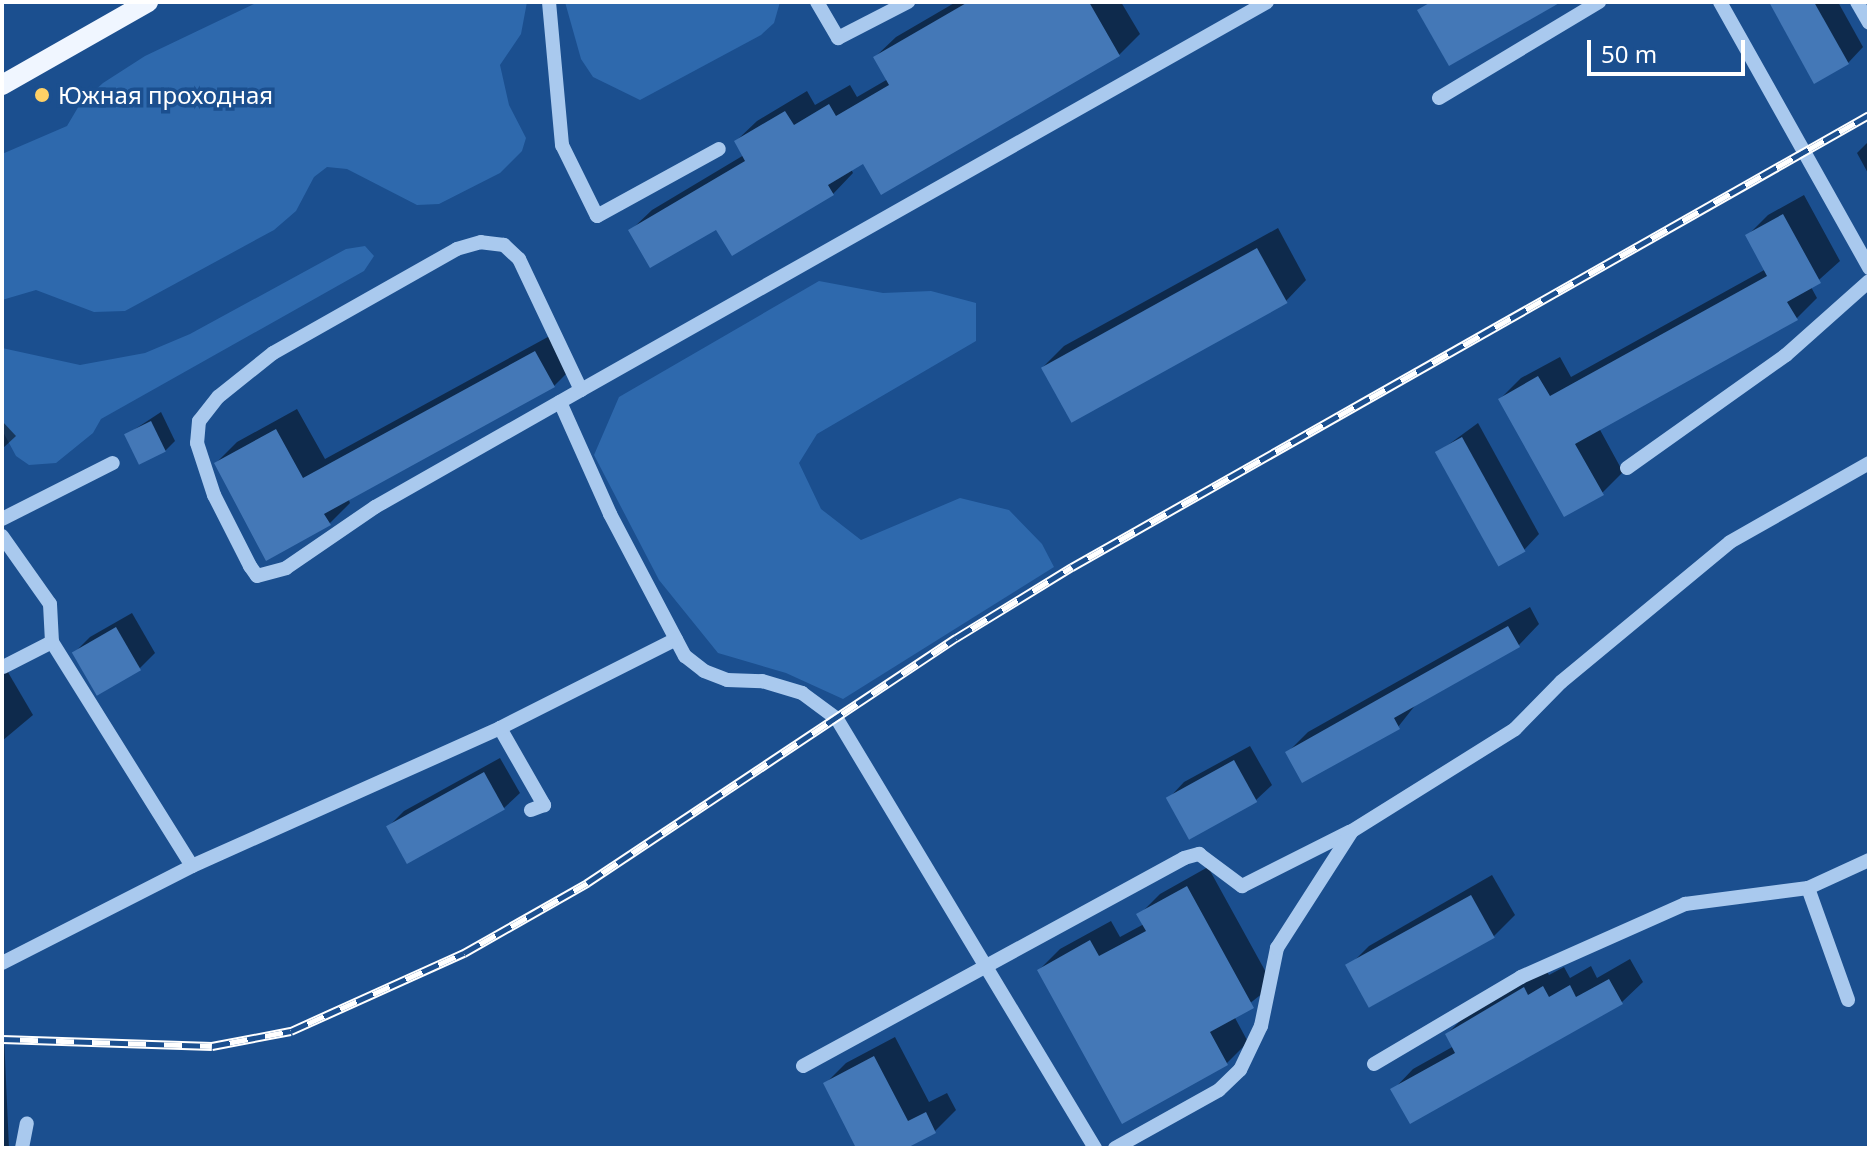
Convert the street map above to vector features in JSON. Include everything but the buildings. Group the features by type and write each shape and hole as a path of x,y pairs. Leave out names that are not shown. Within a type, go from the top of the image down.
{"main road":[{"path":"2,85 148,2"}],"lane":[{"path":"549,2 562,145 597,216 719,149"},
{"path":"817,2 838,38 908,2"},
{"path":"581,390 519,259 504,245 481,242 457,249 273,353 218,397 199,421 197,443 214,495 250,566 257,576 268,576 375,507 1267,2"},
{"path":"1439,98 1599,2"},
{"path":"1720,2 1869,268"},
{"path":"1857,2 1869,23"},
{"path":"1627,468 1786,355 1869,281"},
{"path":"560,402 610,514 676,639 704,671 802,693 837,719 1095,1148"},
{"path":"2,519 113,463"},
{"path":"803,1066 1184,858 1199,854 1242,886 1352,831 1515,729 1561,682 1730,542 1869,463"},
{"path":"2,536 50,604 52,642 192,866"},
{"path":"2,963 192,866 500,728 676,639"},
{"path":"3,667 52,642"},
{"path":"500,728 544,805 531,810"},
{"path":"1115,1148 1219,1090 1240,1070 1261,1026 1277,948 1352,831"},
{"path":"1374,1064 1521,977 1685,904 1808,888 1869,860"},
{"path":"1808,888 1848,1000"},
{"path":"22,1148 27,1123"}],"shaded area":[{"path":"258,2 527,2 521,34 500,65 509,105 526,138 522,151 500,173 439,204 417,205 347,169 327,167 314,177 296,211 274,230 125,311 94,312 36,290 2,300 2,154 67,126 80,104 103,83 145,56"},
{"path":"565,2 780,2 774,23 761,35 640,100 593,77 581,59"},
{"path":"365,246 374,256 364,271 101,419 93,433 56,463 29,465 16,456 2,430 2,348 80,365 145,353 190,334 346,249"},
{"path":"819,281 883,293 931,291 976,303 976,341 817,434 799,463 821,509 861,540 960,498 1009,510 1042,544 1054,567 843,699 786,673 718,653 659,580 594,455 619,397"}],"railway":[{"path":"2,1039 212,1046 291,1031 464,953 587,883 956,638 1072,567 1869,115"}],"place":[{"name":"Южная проходная","path":"42,95"}]}
